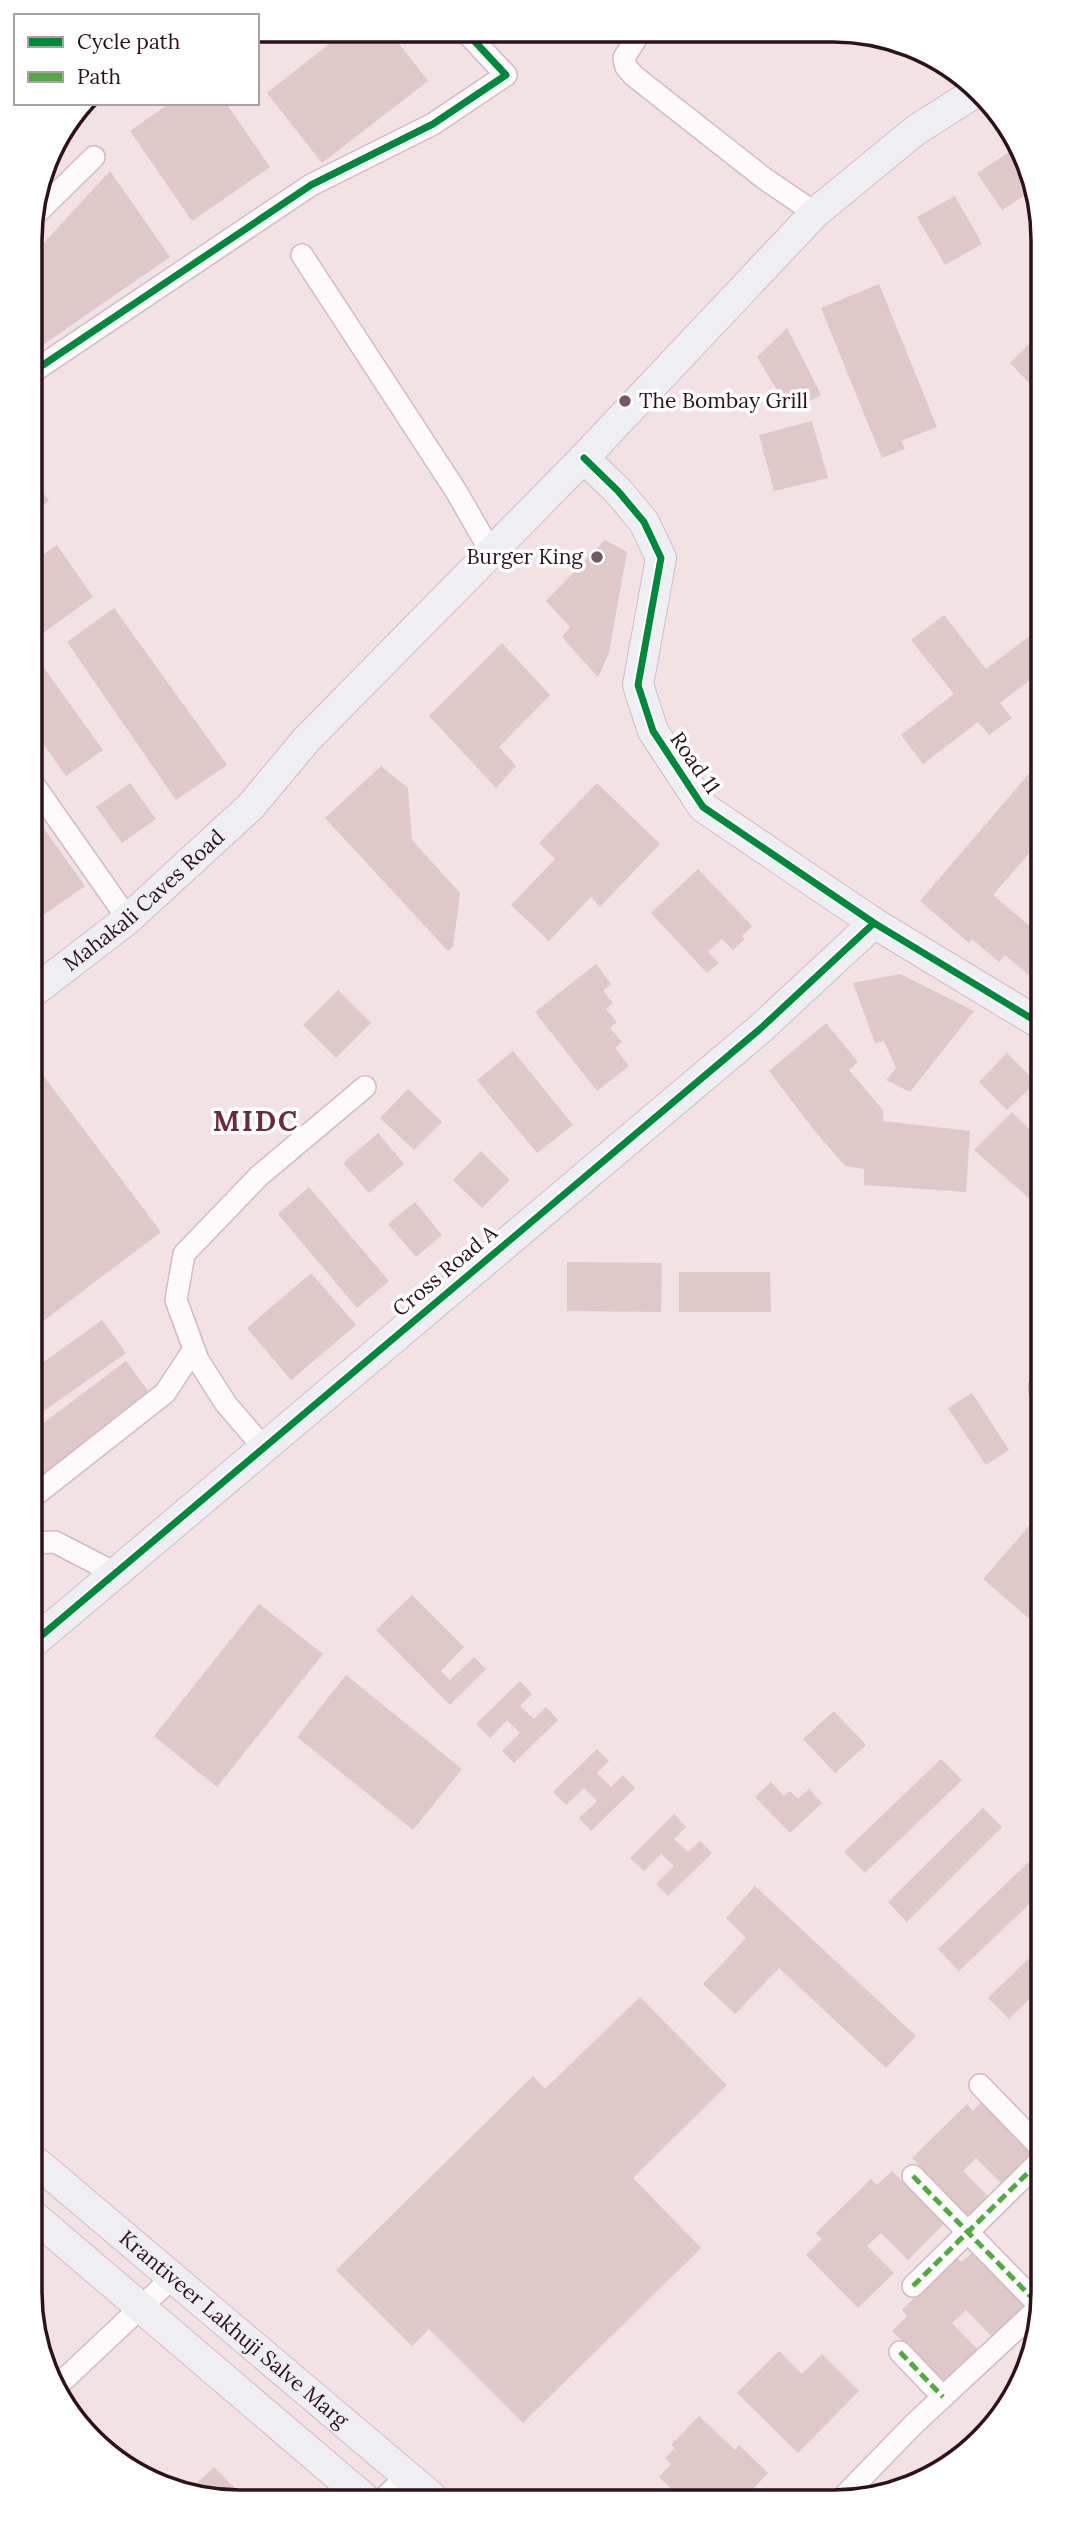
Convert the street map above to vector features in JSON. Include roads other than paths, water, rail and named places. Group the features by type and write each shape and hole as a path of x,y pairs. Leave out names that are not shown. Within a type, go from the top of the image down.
{"main road":[{"name":"Mahakali Caves Road","path":"42,985 128,919 251,806 307,738 584,458 815,213 916,130 969,96"},
{"name":"Road 11","path":"584,458 645,522 661,558 638,685 653,732 703,807 874,923 1031,1018"},
{"name":"Cross Road A","path":"42,1635 760,1029 874,923"},
{"name":"Krantiveer Lakhuji Salve Marg","path":"42,2167 424,2490"},
{"name":"Krantiveer Lakhuji Salve Marg","path":"42,2223 355,2490"}],"street":[{"path":"42,366 311,185 433,124 506,75 475,42"},
{"path":"634,42 624,58 626,67 634,76 765,179 815,213"},
{"path":"45,205 94,157"},
{"path":"302,255 456,491 491,552"},
{"path":"42,796 128,919"},
{"path":"263,1447 226,1404 198,1360 176,1300 184,1254 259,1176 365,1087"},
{"path":"42,1490 165,1393 194,1349"},
{"path":"42,1543 55,1542 115,1573"},
{"path":"980,2085 1031,2138"},
{"path":"913,2286 1031,2170"},
{"path":"913,2176 1031,2295"},
{"path":"63,2381 173,2277"},
{"path":"851,2489 1029,2316"},
{"path":"900,2352 943,2397"},
{"path":"392,2490 407,2476"}],"place":[{"name":"The Bombay Grill","path":"625,401"},
{"name":"Burger King","path":"597,557"}],"district":[{"name":"MIDC","path":"256,1121"}]}
